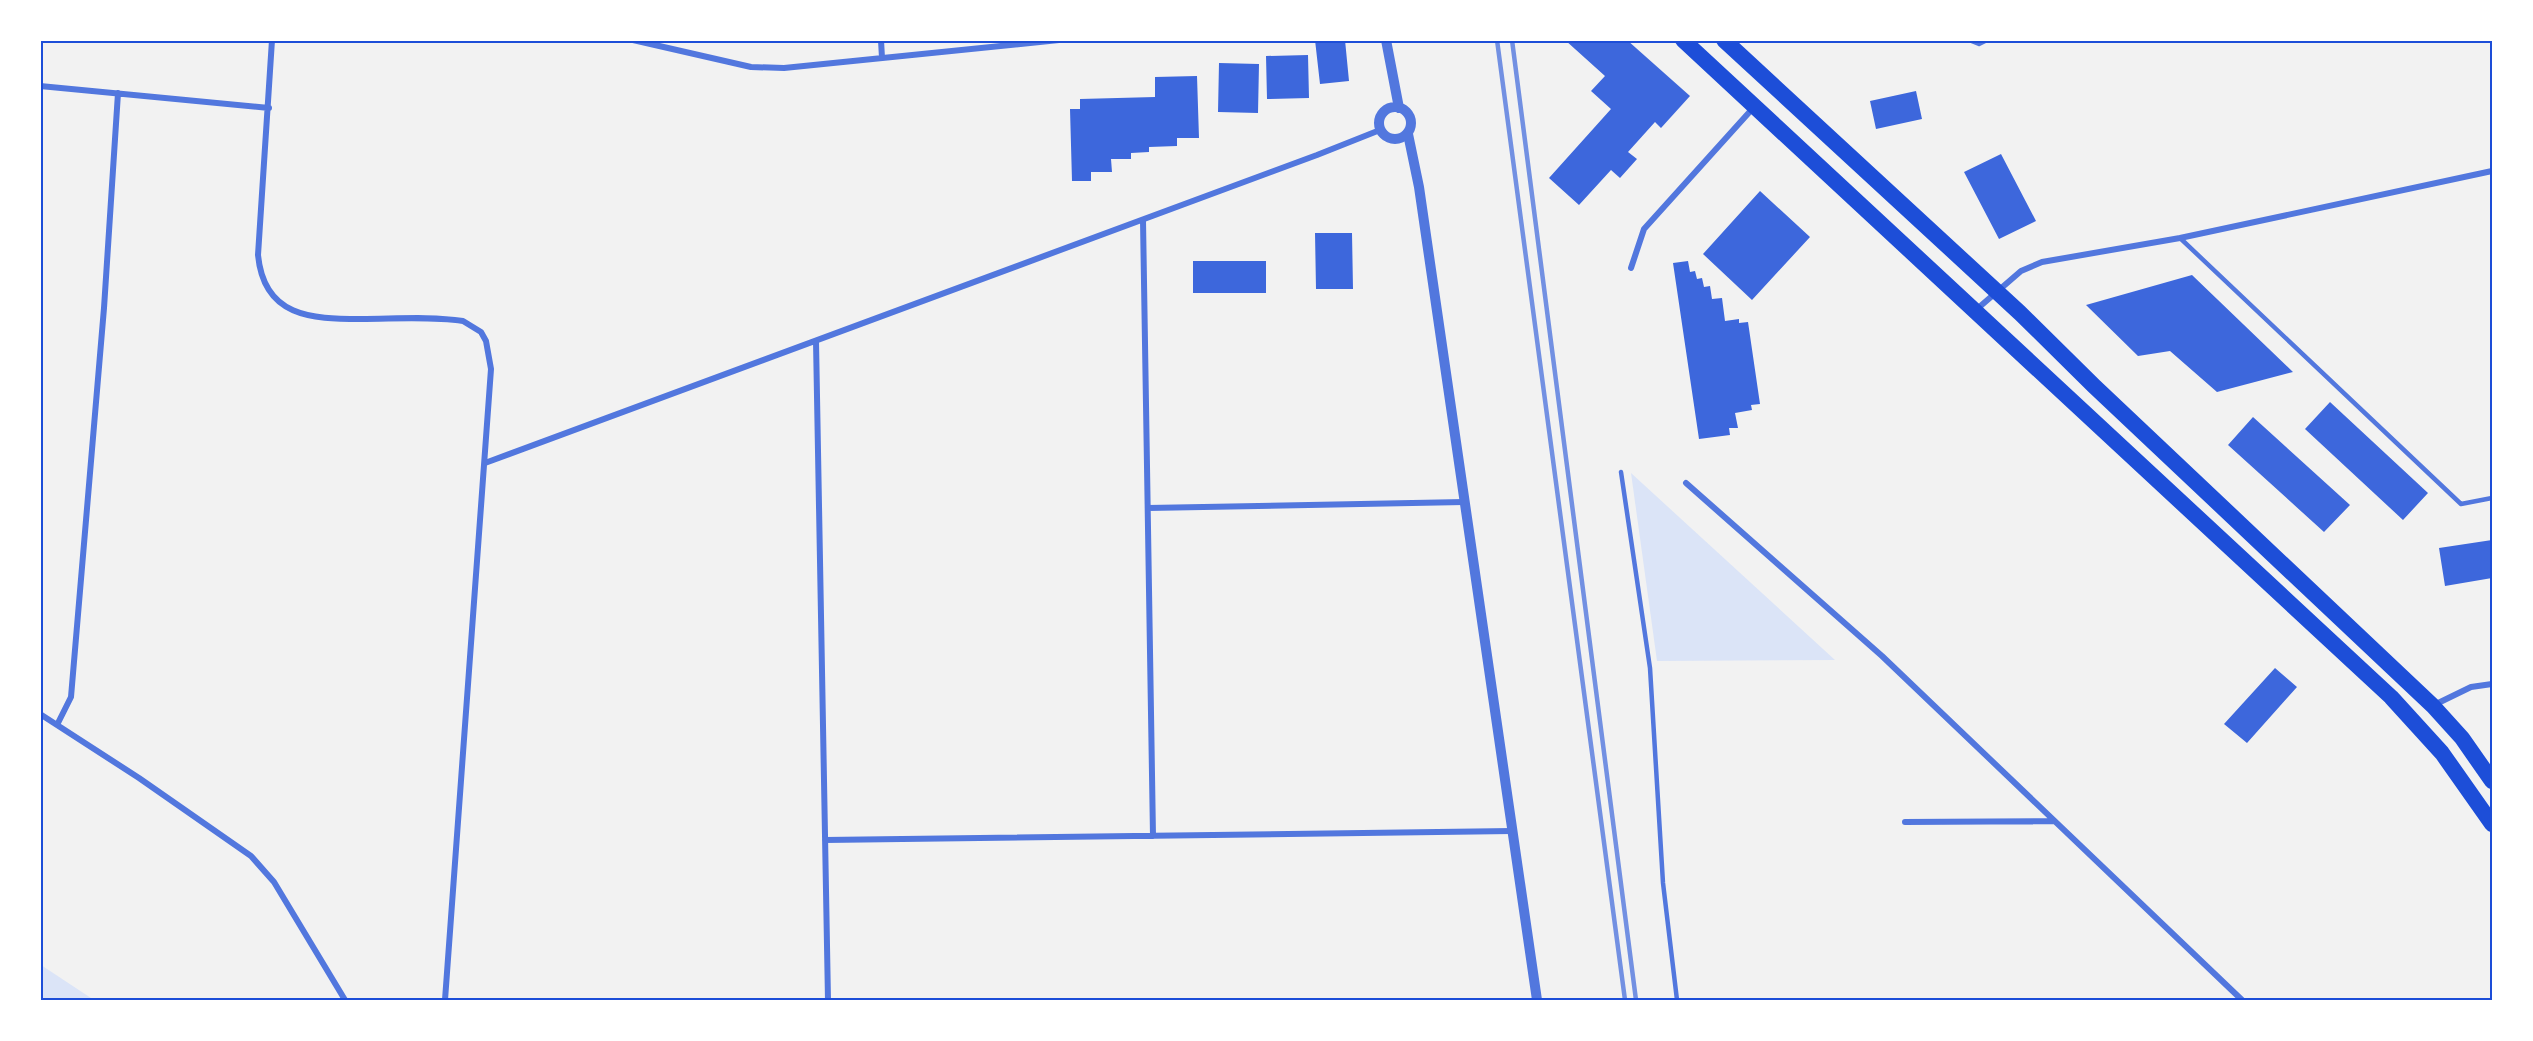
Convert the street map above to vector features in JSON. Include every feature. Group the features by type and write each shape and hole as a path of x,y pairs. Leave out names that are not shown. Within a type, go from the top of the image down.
{"highway":[{"path":"1683,40 2391,697 2442,753 2493,824"},
{"path":"1724,40 1997,291 2094,386 2433,706 2462,738 2493,781"}],"street":[{"path":"272,40 258,255 264,284 283,305 299,314 314,317 452,320 473,326 486,341 491,360 445,1000"},
{"path":"633,40 751,67 784,68 1059,40"},
{"path":"881,40 882,58"},
{"path":"1386,40 1399,108 1410,118 1411,124 1408,134 1419,187 1537,1000"},
{"path":"40,86 269,108"},
{"path":"57,725 71,698 104,308 118,93"},
{"path":"1631,268 1644,229 1755,106"},
{"path":"1399,108 1384,111 1379,120 1380,130 1386,137 1395,140 1408,134"},
{"path":"485,464 1380,130"},
{"path":"1975,312 2021,271 2042,262 2180,238 2493,171"},
{"path":"1143,220 1153,836"},
{"path":"816,341 828,1000"},
{"path":"1686,483 1882,656 2242,1000"},
{"path":"1148,508 1464,502"},
{"path":"2433,706 2470,687 2493,684"},
{"path":"40,714 139,778 251,856 274,882 345,1000"},
{"path":"1905,822 2055,821"},
{"path":"825,840 1512,831"}],"lane":[{"path":"1969,40 1979,44 1987,40"},
{"path":"2180,238 2461,504 2493,498"},
{"path":"1621,472 1650,668 1663,882 1677,1000"}],"shaded area":[{"path":"1631,473 1835,660 1657,661"},
{"path":"41,965 94,1000 41,1000"}],"building":[{"path":"1315,40 1345,40 1349,81 1320,84"},
{"path":"1565,40 1627,40 1690,96 1661,128 1655,122 1628,152 1637,159 1620,178 1611,170 1579,205 1549,178 1611,109 1591,91 1605,76"},
{"path":"1308,55 1309,98 1267,99 1266,56"},
{"path":"1219,63 1259,64 1258,113 1218,112"},
{"path":"1197,76 1199,138 1177,138 1177,146 1149,147 1149,152 1131,153 1131,159 1111,159 1112,172 1091,172 1091,181 1072,181 1070,109 1080,109 1080,99 1155,97 1155,77"},
{"path":"1916,91 1922,119 1876,129 1870,101"},
{"path":"2001,154 2036,221 1999,239 1964,172"},
{"path":"1760,191 1810,237 1752,300 1703,254"},
{"path":"1315,233 1352,233 1353,289 1316,289"},
{"path":"1193,261 1266,261 1266,293 1193,293"},
{"path":"1688,261 1690,272 1695,271 1697,279 1702,278 1704,287 1710,286 1712,299 1722,298 1725,321 1739,319 1739,323 1748,322 1760,404 1751,405 1752,410 1735,413 1738,428 1729,428 1730,435 1699,439 1673,263"},
{"path":"2192,275 2293,372 2217,392 2170,351 2138,356 2086,305"},
{"path":"2330,402 2428,493 2403,520 2305,429"},
{"path":"2253,417 2350,505 2324,532 2228,445"},
{"path":"2492,540 2492,578 2445,586 2439,548"},
{"path":"2275,668 2297,687 2247,743 2224,724"}],"railway":[{"path":"1497,40 1625,1000"},
{"path":"1512,40 1636,1000"}]}
